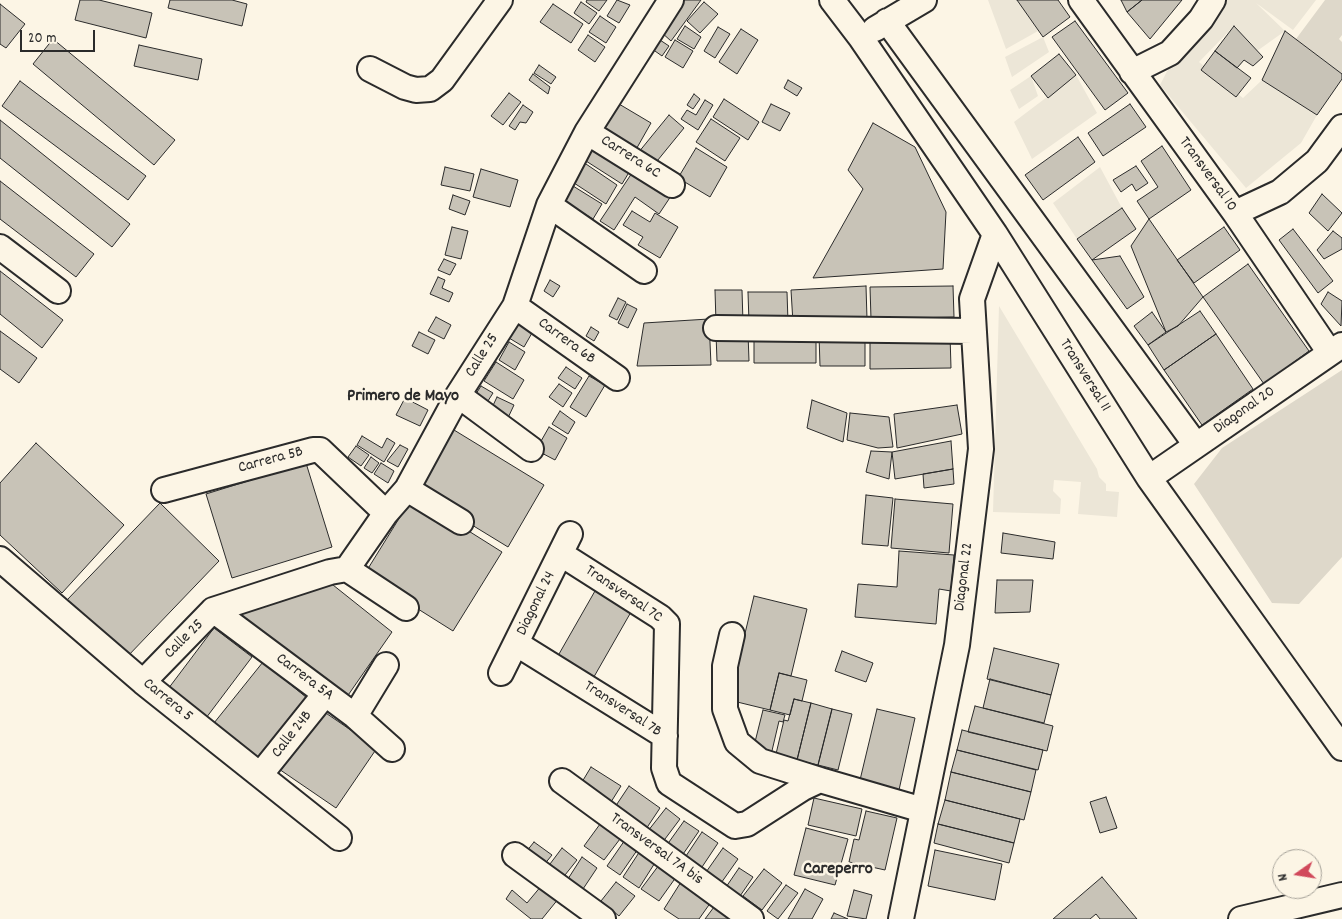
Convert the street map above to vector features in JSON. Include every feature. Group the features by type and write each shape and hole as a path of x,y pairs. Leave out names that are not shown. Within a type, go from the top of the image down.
{"street":[{"path":"370,69 405,87 430,89 442,80 500,0"},
{"name":"Calle 25","path":"143,682 213,610 330,572 347,569 386,513 407,489 458,395 515,306 549,206 587,132 671,0"},
{"name":"Transversal 11","path":"832,0 861,38 995,234 1149,478 1342,748"},
{"path":"861,38 924,0"},
{"name":"Transversal 10","path":"1081,0 1336,349"},
{"path":"1132,72 1170,53 1201,19 1213,0"},
{"path":"887,21 1196,445"},
{"path":"1235,213 1280,192 1317,161 1342,127"},
{"name":"Carrera 6C","path":"587,132 672,185"},
{"path":"549,206 644,271"},
{"name":"Diagonal 22","path":"901,919 956,645 980,449 972,300 995,234"},
{"path":"0,247 58,291"},
{"name":"Carrera 6B","path":"515,306 617,378"},
{"path":"716,328 973,331"},
{"name":"Diagonal 20","path":"1149,478 1336,349"},
{"path":"458,395 532,450"},
{"name":"Carrera 5B","path":"164,490 313,450 320,450 386,513"},
{"path":"407,489 460,522"},
{"name":"Diagonal 24","path":"502,673 566,544"},
{"name":"Transversal 7C","path":"566,544 667,624 665,736"},
{"name":"Carrera 5","path":"0,560 143,682 339,838"},
{"path":"347,569 406,608"},
{"name":"Carrera 5A","path":"213,610 355,716 392,749"},
{"path":"732,635 725,666 725,709 738,742 760,761 923,810"},
{"name":"Transversal 7B","path":"517,644 665,736 664,768 669,783 735,826 747,824 803,788 820,780"},
{"path":"355,716 386,665"},
{"name":"Calle 24B","path":"260,775 325,694"},
{"name":"Transversal 7A bis","path":"562,781 750,919"},
{"path":"515,855 603,919"},
{"path":"1241,919 1307,912 1342,895"}],"shaded area":[{"path":"988,0 1017,0 1038,31 1006,49"},
{"path":"1212,0 1316,0 1293,30 1256,3 1285,31 1257,51 1234,26 1199,62 1243,98 1262,80 1317,115 1301,143 1246,188 1160,85 1180,46"},
{"path":"1325,0 1342,0 1342,35 1339,39 1342,42 1342,74 1296,39"},
{"path":"1043,37 1049,52 1012,77 1005,57"},
{"path":"1076,75 1097,113 1032,159 1014,122"},
{"path":"1031,76 1038,96 1019,109 1010,90"},
{"path":"1100,167 1122,208 1077,239 1053,203"},
{"path":"999,306 1097,469 1099,477 1106,484 1106,491 1119,492 1117,517 1078,514 1081,482 1054,480 1053,491 1061,499 1060,514 993,512"},
{"path":"1342,370 1342,557 1299,604 1272,603 1194,484 1222,448"}],"building":[{"path":"80,0 99,0 152,13 146,38 75,20"},
{"path":"170,0 232,0 247,4 242,26 168,8"},
{"path":"587,0 607,0 599,11 586,2"},
{"path":"617,0 630,5 619,23 607,16"},
{"path":"683,0 701,0 671,41 661,32"},
{"path":"1017,0 1058,0 1070,17 1043,37"},
{"path":"1121,0 1142,0 1127,12"},
{"path":"1142,0 1182,0 1150,39 1127,12"},
{"path":"581,2 597,13 589,24 574,13"},
{"path":"704,2 718,14 700,33 687,21"},
{"path":"0,4 25,24 6,48 0,44"},
{"path":"553,4 583,24 571,43 540,22"},
{"path":"600,16 616,27 606,43 589,32"},
{"path":"1075,21 1128,93 1105,110 1052,37"},
{"path":"685,26 701,37 694,49 677,39"},
{"path":"1234,26 1263,57 1253,66 1244,60 1237,68 1215,51"},
{"path":"718,27 730,34 715,58 704,51"},
{"path":"741,29 758,40 737,74 719,62"},
{"path":"1285,31 1342,74 1342,79 1317,115 1262,80"},
{"path":"588,35 605,47 595,62 578,50"},
{"path":"654,36 669,46 662,56 648,46"},
{"path":"53,39 175,140 154,165 33,64"},
{"path":"675,40 693,51 683,68 665,57"},
{"path":"139,45 202,59 198,80 134,66"},
{"path":"1215,51 1251,78 1236,97 1201,70"},
{"path":"1059,54 1076,75 1048,98 1031,76"},
{"path":"539,65 556,77 551,84 534,73"},
{"path":"533,74 550,87 548,94 529,80"},
{"path":"788,80 802,88 797,96 784,88"},
{"path":"20,81 146,176 128,200 2,106"},
{"path":"509,93 521,102 503,125 491,116"},
{"path":"694,94 700,99 693,109 687,105"},
{"path":"724,99 759,122 748,140 713,117"},
{"path":"705,100 713,105 698,130 681,119 687,110 696,115"},
{"path":"619,104 651,123 634,153 601,133"},
{"path":"771,104 790,113 780,131 762,122"},
{"path":"1130,104 1146,127 1103,156 1088,133"},
{"path":"523,105 533,112 526,123 520,122 515,130 509,126"},
{"path":"669,115 684,128 653,166 638,153"},
{"path":"711,119 740,138 725,161 696,142"},
{"path":"0,120 130,224 112,247 0,158"},
{"path":"873,123 915,147 946,212 943,269 813,278 863,189 848,170"},
{"path":"1078,137 1095,162 1043,200 1025,175"},
{"path":"595,146 631,169 622,184 586,161"},
{"path":"1162,146 1191,190 1149,219 1137,201 1158,187 1141,161"},
{"path":"696,148 727,167 710,197 678,178"},
{"path":"583,162 617,185 606,204 571,181"},
{"path":"1136,166 1148,183 1136,191 1132,184 1121,192 1113,180"},
{"path":"445,167 474,174 470,191 441,185"},
{"path":"636,167 673,193 659,214 635,197 614,230 600,221"},
{"path":"481,169 518,180 510,207 473,197"},
{"path":"0,181 94,254 76,277 0,219"},
{"path":"573,186 602,204 593,219 564,201"},
{"path":"1322,194 1342,213 1328,231 1309,213"},
{"path":"453,195 470,201 465,215 449,209"},
{"path":"1122,208 1136,229 1092,260 1077,239"},
{"path":"632,211 650,222 655,213 678,227 660,258 638,245 643,237 623,225"},
{"path":"1149,219 1203,297 1178,326 1166,332 1131,246"},
{"path":"452,227 468,231 461,259 445,255"},
{"path":"1224,227 1240,250 1194,283 1177,260"},
{"path":"1293,229 1333,281 1318,293 1279,240"},
{"path":"1333,231 1342,238 1342,249 1324,259 1317,250"},
{"path":"1120,256 1144,297 1127,309 1092,260"},
{"path":"444,259 456,264 450,275 438,270"},
{"path":"1248,264 1309,351 1264,384 1203,297"},
{"path":"0,271 63,320 42,348 0,314"},
{"path":"438,277 445,280 442,288 453,293 449,302 430,294"},
{"path":"550,280 560,286 553,297 544,291"},
{"path":"866,286 867,319 793,323 791,290"},
{"path":"953,286 954,317 871,319 870,287"},
{"path":"715,290 742,290 743,323 716,323"},
{"path":"748,292 787,292 788,322 749,323"},
{"path":"1328,292 1342,301 1341,326 1321,304"},
{"path":"618,298 626,302 617,320 609,316"},
{"path":"627,304 637,309 628,328 618,323"},
{"path":"1200,311 1216,334 1164,370 1148,345"},
{"path":"1152,312 1166,332 1148,345 1134,326"},
{"path":"436,317 451,325 444,339 428,331"},
{"path":"709,319 711,365 637,366 644,323"},
{"path":"518,324 532,333 524,347 509,338"},
{"path":"591,327 599,332 594,341 586,336"},
{"path":"0,331 37,358 19,383 0,369"},
{"path":"419,332 435,340 428,354 412,346"},
{"path":"748,333 749,361 717,361 716,334"},
{"path":"754,334 816,334 816,363 754,363"},
{"path":"1216,334 1253,389 1202,425 1164,370"},
{"path":"819,335 865,336 865,366 820,366"},
{"path":"950,335 951,368 870,369 870,336"},
{"path":"509,342 525,352 515,370 499,360"},
{"path":"496,362 524,380 513,399 484,381"},
{"path":"566,367 582,378 575,389 558,378"},
{"path":"589,376 605,385 586,417 570,407"},
{"path":"559,384 572,393 563,407 549,397"},
{"path":"481,386 493,393 486,404 474,397"},
{"path":"497,397 514,405 506,422 489,414"},
{"path":"405,398 428,410 420,426 396,415"},
{"path":"812,400 847,413 843,442 807,428"},
{"path":"957,405 962,434 897,448 894,414"},
{"path":"560,411 575,422 568,434 552,424"},
{"path":"850,413 889,417 893,447 878,448 847,440"},
{"path":"549,427 567,438 555,460 536,450"},
{"path":"454,430 544,485 508,547 418,492"},
{"path":"362,436 382,448 387,438 395,443 384,462 357,445"},
{"path":"951,441 953,469 895,479 892,452"},
{"path":"36,443 124,525 62,593 0,535 0,483"},
{"path":"400,445 408,449 398,467 387,461"},
{"path":"356,446 369,455 361,466 348,457"},
{"path":"871,451 892,452 889,479 866,472"},
{"path":"371,457 379,463 372,473 364,468"},
{"path":"306,463 332,547 232,578 206,494"},
{"path":"381,463 394,471 388,483 374,474"},
{"path":"953,469 954,484 924,488 923,474"},
{"path":"866,495 893,498 888,546 862,544"},
{"path":"413,496 502,552 453,631 364,575"},
{"path":"895,499 953,504 949,553 891,548"},
{"path":"160,503 219,561 126,658 67,600"},
{"path":"1003,533 1055,542 1053,559 1001,553"},
{"path":"899,551 954,555 951,591 939,589 936,624 855,617 858,584 897,587"},
{"path":"997,580 1033,580 1030,612 995,613"},
{"path":"328,581 392,632 344,701 231,612"},
{"path":"595,591 631,612 591,682 555,661"},
{"path":"754,596 807,609 791,676 779,673 770,710 729,700"},
{"path":"214,628 252,657 203,722 165,693"},
{"path":"994,648 1059,664 1051,695 987,679"},
{"path":"842,651 873,663 866,682 835,671"},
{"path":"263,662 307,698 259,759 214,723"},
{"path":"779,673 807,680 802,701 794,699 790,715 770,710"},
{"path":"990,679 1051,695 1044,723 983,708"},
{"path":"794,699 811,703 797,760 776,754 784,720 788,721"},
{"path":"811,703 832,709 818,765 797,760"},
{"path":"975,706 1053,726 1047,751 968,732"},
{"path":"317,707 377,748 336,808 276,767"},
{"path":"832,709 852,714 838,770 818,765"},
{"path":"877,709 915,718 899,790 860,780"},
{"path":"763,710 785,715 783,722 779,721 771,755 753,750"},
{"path":"962,730 1043,750 1038,770 957,750"},
{"path":"957,750 1036,770 1031,792 951,772"},
{"path":"591,767 621,786 606,810 576,792"},
{"path":"951,772 1031,792 1024,820 945,800"},
{"path":"629,786 660,808 642,835 611,813"},
{"path":"1106,797 1117,828 1100,833 1090,802"},
{"path":"814,798 862,809 856,836 808,825"},
{"path":"945,800 1020,819 1014,843 938,824"},
{"path":"666,808 680,819 659,847 644,836"},
{"path":"866,811 897,818 885,870 849,862 854,839 859,840"},
{"path":"603,820 623,835 604,860 584,846"},
{"path":"684,821 699,831 679,860 664,849"},
{"path":"938,824 1014,843 1009,863 934,843"},
{"path":"806,828 848,839 835,885 794,875"},
{"path":"702,832 718,843 698,873 682,862"},
{"path":"627,837 640,846 620,875 607,866"},
{"path":"534,842 552,855 543,866 526,852"},
{"path":"562,848 577,860 561,880 547,868"},
{"path":"642,848 658,858 639,888 623,877"},
{"path":"723,848 738,859 719,886 704,875"},
{"path":"935,850 1002,864 995,900 928,886"},
{"path":"582,857 597,868 581,892 566,882"},
{"path":"662,861 679,873 659,901 641,889"},
{"path":"739,868 753,877 738,899 724,890"},
{"path":"764,869 782,883 762,910 743,896"},
{"path":"1102,877 1137,919 1100,919 1096,914 1090,919 1053,919"},
{"path":"616,882 635,896 619,916 601,901"},
{"path":"681,882 711,902 699,919 679,919 664,909"},
{"path":"542,885 559,898 542,919 531,919 506,899 512,890 527,903"},
{"path":"786,885 798,893 778,919 767,911"},
{"path":"805,889 823,899 812,919 788,919"},
{"path":"854,890 872,895 866,919 847,916"},
{"path":"717,903 738,919 705,919"},
{"path":"834,913 848,919 831,919"}],"district":[{"name":"Primero de Mayo","path":"403,398"},
{"name":"Careperro","path":"838,871"}]}
